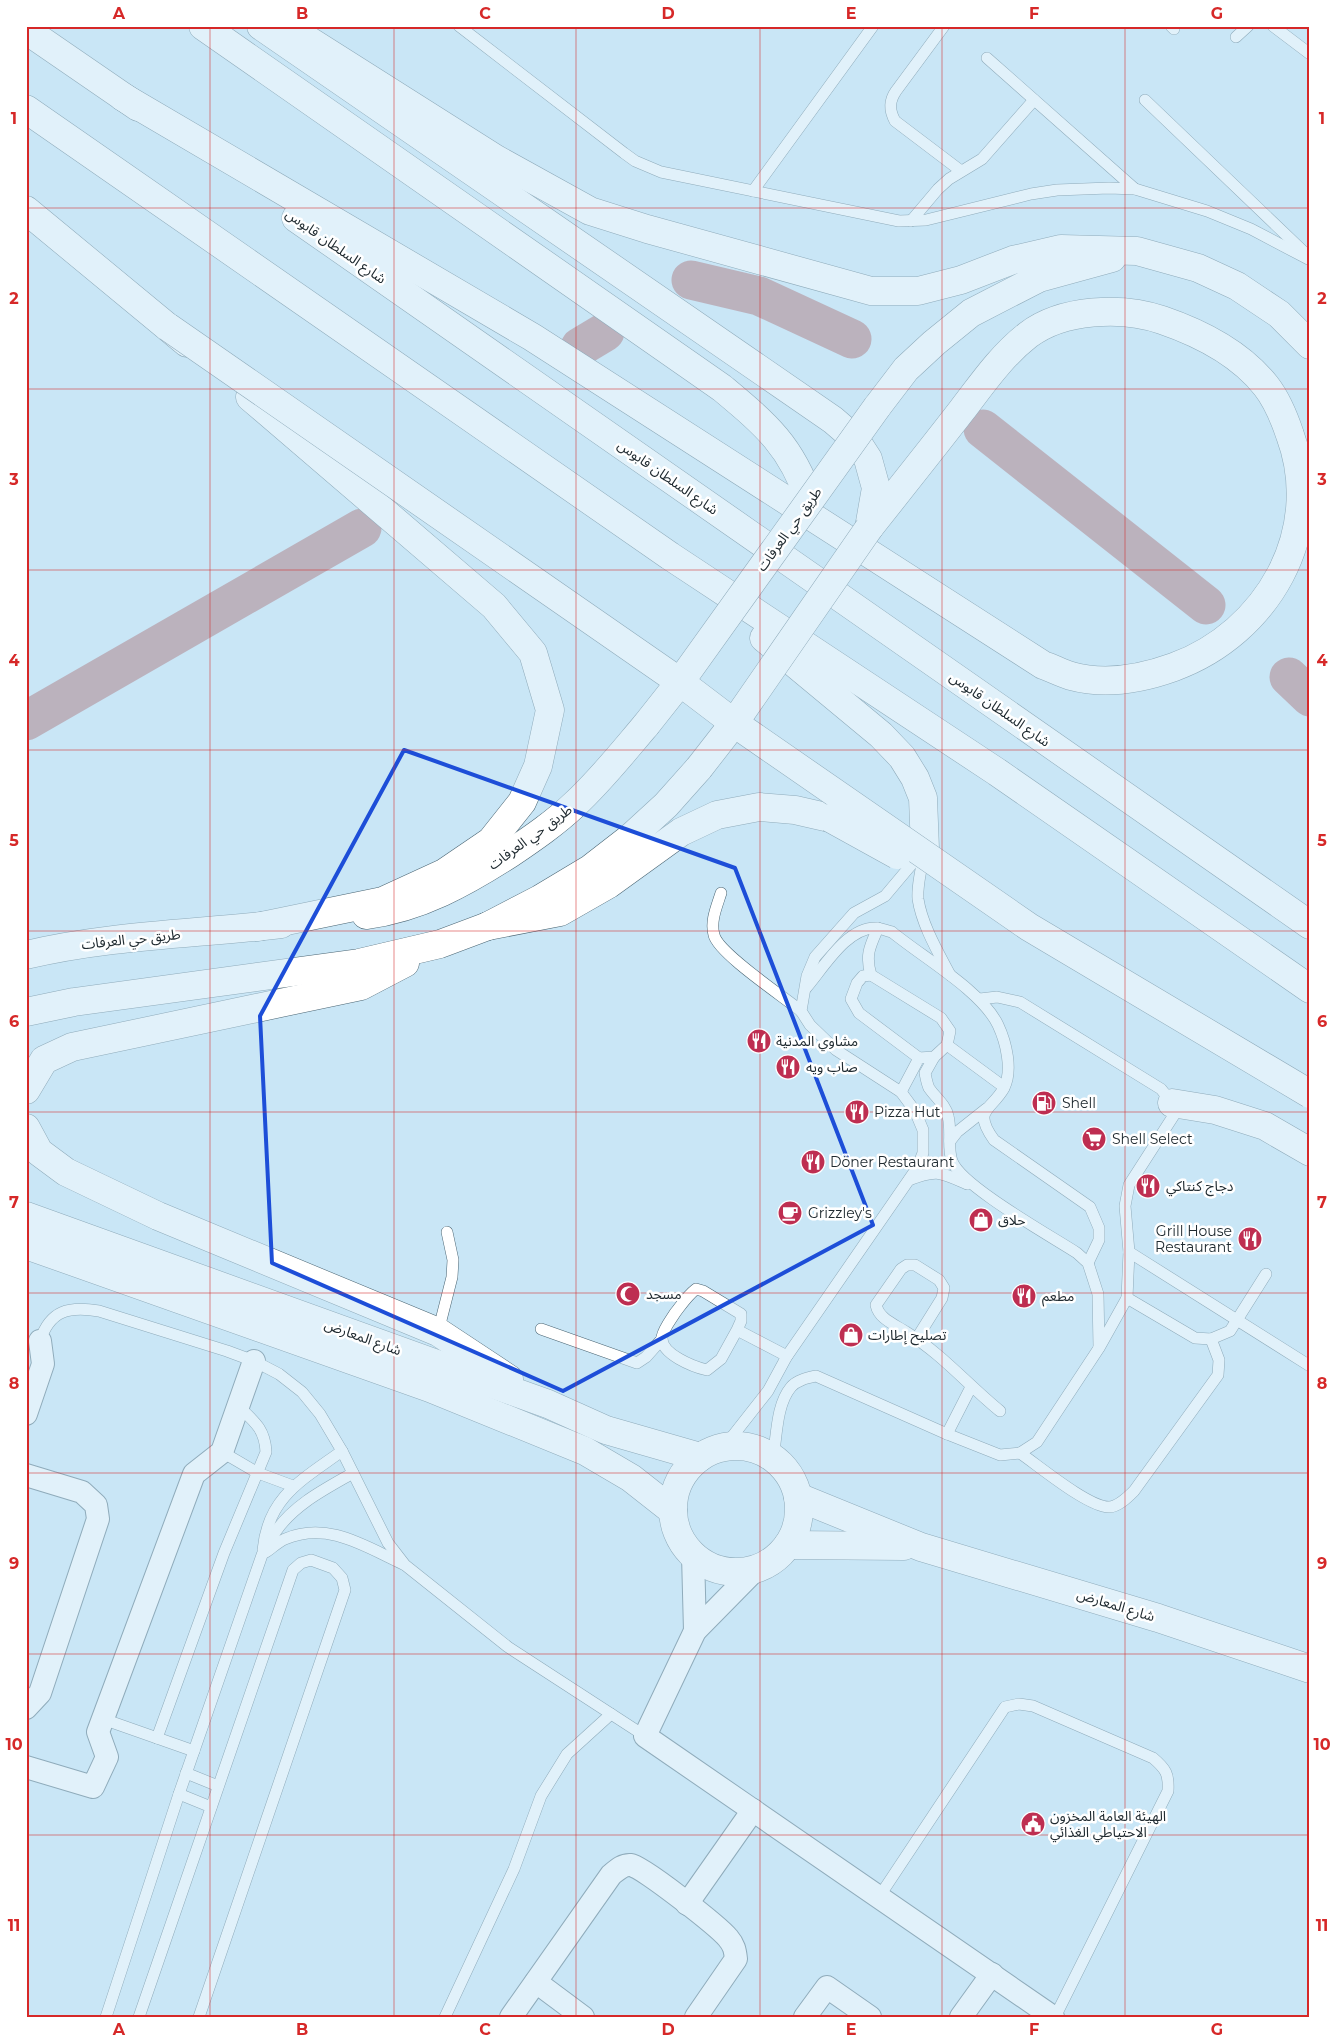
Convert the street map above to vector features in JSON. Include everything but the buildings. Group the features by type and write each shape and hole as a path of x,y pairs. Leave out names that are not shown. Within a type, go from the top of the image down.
{"main road":[{"path":"203,26 722,388 763,422 790,456 802,479 810,501"},
{"path":"260,26 825,414 854,438 868,459 876,488 869,528"},
{"path":"286,26 496,159 590,210 647,229 871,291 918,291 961,280 1013,260 1036,267 1060,249 1137,251 1198,268 1237,286 1279,314 1310,345"},
{"name":"شارع السلطان قابوس","path":"26,30 1310,925"},
{"path":"26,1012 74,1002 360,963 440,944 488,926 540,900 590,869 630,838 666,805 699,768 734,723 869,528 998,363 1028,335 1062,317 1100,313 1143,313 1192,330 1231,353 1265,385 1282,412 1294,445 1300,473 1300,506 1293,546 1281,575 1261,606 1221,645 1194,660 1161,672 1137,678 1108,680 1071,676 1043,665 885,565 532,338 123,97"},
{"path":"26,108 670,556 997,772 1310,989"},
{"path":"26,210 168,327 494,606 533,653 550,710 538,766 522,802 491,841 444,873 383,901 257,927"},
{"name":"طريق حي العرفات","path":"26,955 55,948 153,935 257,927 385,912 435,897 476,876 536,836 574,806 602,777 646,725 680,682 854,438 906,369 971,313 1036,267"},
{"path":"168,327 680,682 734,723 1029,928"},
{"path":"670,556 794,664 881,735 902,756 915,778 923,798 925,849"},
{"path":"488,926 560,912 609,884 680,832 718,815 760,807 795,810 830,818 1029,928 1310,1094"},
{"path":"26,1090 44,1060 72,1047 361,986 440,944"},
{"path":"1172,1103 1215,1110 1265,1126 1310,1152"},
{"path":"26,1128 39,1152 66,1172 158,1216 438,1332 548,1404"},
{"name":"شارع المعارض","path":"26,1216 548,1404 606,1430 700,1457"},
{"name":"شارع المعارض","path":"26,1245 430,1388 585,1451 631,1478 673,1511"},
{"path":"742,1446 758,1450 774,1458 785,1469 793,1482 798,1497 799,1514 796,1530 788,1545 774,1560 755,1570 738,1572 722,1571 706,1565 693,1555 679,1534 673,1511 674,1495 688,1468 700,1457 724,1447 742,1446"},
{"name":"شارع المعارض","path":"798,1497 921,1547 1158,1618 1310,1669"},
{"name":"شارع المعارض","path":"788,1545 921,1547"}],"street":[{"path":"26,1414 43,1364 33,1346"},
{"path":"26,1766 93,1787 106,1757 98,1732 194,1474 222,1452 254,1361"},
{"path":"26,1475 82,1492 96,1505 98,1519 40,1693 26,1708"},
{"path":"693,1555 695,1631"},
{"path":"755,1570 695,1631 645,1736 1054,2017"},
{"path":"687,1904 753,1810"},
{"path":"511,2017 611,1875 622,1867 632,1865 642,1869 727,1936 734,1947 736,1959 696,2017"},
{"path":"961,2017 992,1974"},
{"path":"536,1982 584,2017"},
{"path":"805,2017 827,1986 870,2017"}],"lane":[{"path":"459,26 635,161 661,172 887,219 911,221 926,220 1031,194 1057,190 1109,188 1135,190 1207,211 1251,229 1310,259"},
{"path":"752,191 874,26"},
{"path":"944,26 891,97 890,105 895,121 962,171"},
{"path":"1236,37 1248,26"},
{"path":"1273,26 1310,54"},
{"path":"987,58 1135,190"},
{"path":"911,221 938,189 982,159 1034,100"},
{"path":"1145,100 1310,259"},
{"path":"925,849 919,878 918,898 924,918 951,977"},
{"path":"801,1011 803,991 815,957 854,913 885,896 925,849"},
{"path":"721,893 713,921 714,936 723,950 801,1011 810,1025 836,1050 901,1092 915,1111 923,1130 922,1154 917,1168 788,1356 768,1391 724,1447"},
{"path":"803,991 849,937 866,929 878,928 892,932 980,999 997,1023 1005,1044 1008,1068 1004,1087 986,1109 957,1132 950,1141"},
{"path":"871,975 867,962 870,947 878,928"},
{"path":"934,1057 920,1058 859,1013 851,999 858,982 863,976 871,975 941,1018 950,1031 947,1044 934,1057 925,1073 929,1087 942,1103 948,1116 949,1150 952,1163 960,1174 975,1188"},
{"path":"774,1458 782,1400 792,1386 802,1380 816,1376 947,1434 1000,1455 1020,1453 1037,1442 1100,1348 1127,1298 1129,1252 1125,1206 1130,1185 1174,1115 1172,1103 1161,1089 1020,1002 997,997 980,999"},
{"path":"947,1044 1004,1087"},
{"path":"901,1092 920,1058"},
{"path":"986,1109 985,1127 994,1140 1090,1207 1099,1228 1099,1240 1088,1264"},
{"path":"909,1180 929,1172 938,1172 975,1188 1077,1253 1088,1264 1098,1294 1100,1348"},
{"path":"438,1332 452,1277 453,1260 447,1232"},
{"path":"1129,1252 1310,1366"},
{"path":"917,1338 942,1298 944,1288 939,1280 915,1265 907,1265 901,1269 876,1304 878,1313 884,1319 917,1338 945,1360 971,1387 1000,1411"},
{"path":"1127,1298 1195,1338 1211,1339 1230,1331 1266,1274"},
{"path":"541,1329 637,1363 646,1357 662,1339 665,1328 688,1294 696,1289 703,1291 741,1314 741,1321 737,1330 721,1359 707,1370 683,1361 665,1348 662,1339"},
{"path":"33,1346 50,1320 60,1313 71,1309 85,1308 113,1315 254,1361 279,1374 302,1392 320,1414 342,1451 388,1543 405,1564 508,1647 645,1736"},
{"path":"737,1330 788,1356"},
{"path":"1020,1453 1092,1503 1110,1507 1122,1502 1134,1491 1218,1374 1219,1360 1211,1339"},
{"path":"947,1434 971,1387"},
{"path":"157,1738 224,1553 266,1452 266,1440 258,1425 238,1406"},
{"path":"262,1555 264,1536 270,1517 280,1500 293,1486 342,1451"},
{"path":"222,1452 258,1474 293,1486"},
{"path":"106,2017 186,1773 262,1555 276,1531 295,1510 317,1494 353,1473"},
{"path":"262,1555 284,1539 309,1532 336,1533 405,1564"},
{"path":"139,2017 293,1570 301,1563 311,1560 333,1568 342,1578 345,1590 199,2017"},
{"path":"879,1896 1005,1707 1019,1704 1034,1706 1153,1758 1162,1766 1168,1778 1168,1791 1054,2017"},
{"path":"445,2017 514,1869 541,1796 567,1754 612,1714"},
{"path":"103,1719 194,1751"},
{"path":"186,1773 218,1786"},
{"path":"179,1794 211,1807"}],"highlighted area":[{"path":"404,750 735,868 873,1225 563,1391 272,1263 260,1016"}],"waterway":[{"path":"691,280 759,296 852,339"},
{"path":"580,347 605,332"},
{"path":"983,429 1206,605"},
{"path":"26,721 362,528"},
{"path":"1289,677 1310,697"}],"place":[{"name":"مشاوي المدنية","path":"759,1041"},
{"name":"صاب ويه","path":"788,1067"},
{"name":"Shell","path":"1044,1103"},
{"name":"Pizza Hut","path":"857,1112"},
{"name":"Shell Select","path":"1094,1139"},
{"name":"Döner Restaurant","path":"813,1162"},
{"name":"دجاج كنتاكي","path":"1148,1186"},
{"name":"Grizzley's","path":"790,1213"},
{"name":"حلاق","path":"981,1220"},
{"name":"Grill House Restaurant","path":"1250,1239"},
{"name":"مسجد","path":"628,1294"},
{"name":"مطعم","path":"1024,1296"},
{"name":"تصليح إطارات","path":"851,1335"},
{"name":"الهيئة العامة المخزون الاحتياطي الغذائي","path":"1033,1824"}]}
